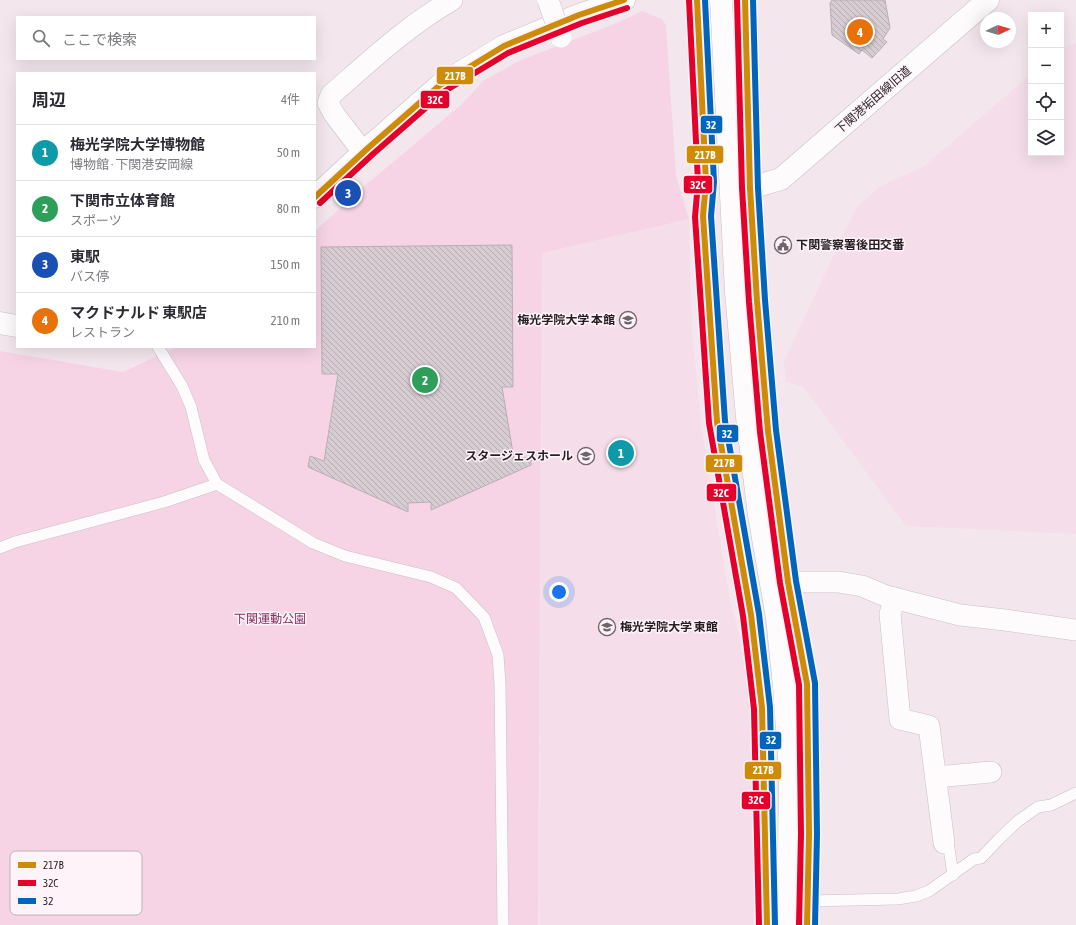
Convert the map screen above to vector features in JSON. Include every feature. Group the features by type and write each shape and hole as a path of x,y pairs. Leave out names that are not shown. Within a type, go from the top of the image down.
{"main road":[{"path":"316,196 363,152 440,85 504,46 579,15 624,0"},
{"path":"697,0 706,182 703,216 718,422 751,615 762,708 766,925"},
{"path":"721,0 736,284 747,417 758,515 778,626 784,687 790,774 788,925"},
{"path":"745,0 750,188 757,301 768,431 788,582 807,684 809,834 807,925"},
{"name":"下関港垢田線旧道","path":"750,188 781,179 988,0"},
{"path":"0,323 16,326"}],"street":[{"path":"363,152 328,103 330,95 431,12 452,0"},
{"path":"548,0 561,37"},
{"path":"788,582 850,584 895,598 960,615 1076,630"},
{"path":"895,598 890,614 900,719 929,726 944,843"},
{"path":"936,777 991,772"}],"lane":[{"path":"159,348 182,386 191,407 204,460 217,484 313,543 345,556 431,577 456,588 484,617 498,655 500,684 504,925"},
{"path":"0,548 15,542 164,502 217,484"},
{"path":"808,901 905,898 929,891 974,859 981,858 1018,821 1038,807 1051,805 1076,792"},
{"path":"944,843 950,848 953,875"}],"shaded area":[{"path":"1076,43 1076,534 906,526 803,387 786,382 784,361 856,208 881,186 924,166 1028,77 1028,156 1064,156 1064,49 1071,44"},
{"path":"689,219 692,329 702,431 730,601 749,668 754,758 754,925 539,925 542,253"}],"green space":[{"name":"下関運動公園","path":"642,11 662,19 666,25 676,176 689,219 542,253 538,925 0,925 0,351 123,372 175,348 316,348 316,230 362,188 461,105 483,81 521,60 617,23"}],"building":[{"path":"832,0 885,0 890,28 883,39 887,42 872,58 862,50 859,54 832,35 830,3"},
{"path":"512,245 513,387 502,387 514,459 531,457 531,465 431,510 431,502 408,503 408,512 308,467 310,456 324,461 338,374 322,374 321,247"}],"transit line":[{"name":"217B","path":"316,196 440,85 504,46 579,15 624,0"},
{"name":"32C","path":"689,0 698,182 695,217 709,423 743,616 754,709 759,925"},
{"name":"217B","path":"697,0 706,182 703,216 717,422 751,615 762,708 767,925"},
{"name":"32","path":"705,0 714,182 711,216 725,421 759,614 770,707 775,925"},
{"name":"32C","path":"737,0 742,188 749,302 760,432 780,583 799,685 801,834 799,925"},
{"name":"217B","path":"745,0 750,188 757,301 768,431 788,582 807,684 809,834 807,925"},
{"name":"32","path":"753,0 758,188 765,300 776,430 796,581 815,683 817,834 815,925"},
{"name":"32C","path":"320,203 445,91 508,53 582,23 627,8"}],"place":[{"name":"マクドナルド 東駅店","path":"860,32"},
{"name":"東駅","path":"348,193"},
{"name":"下関警察署後田交番","path":"783,245"},
{"name":"梅光学院大学 本館","path":"628,320"},
{"name":"下関市立体育館","path":"425,380"},
{"name":"梅光学院大学博物館","path":"621,453"},
{"name":"スタージェスホール","path":"586,456"},
{"name":"梅光学院大学 東館","path":"607,627"}]}
